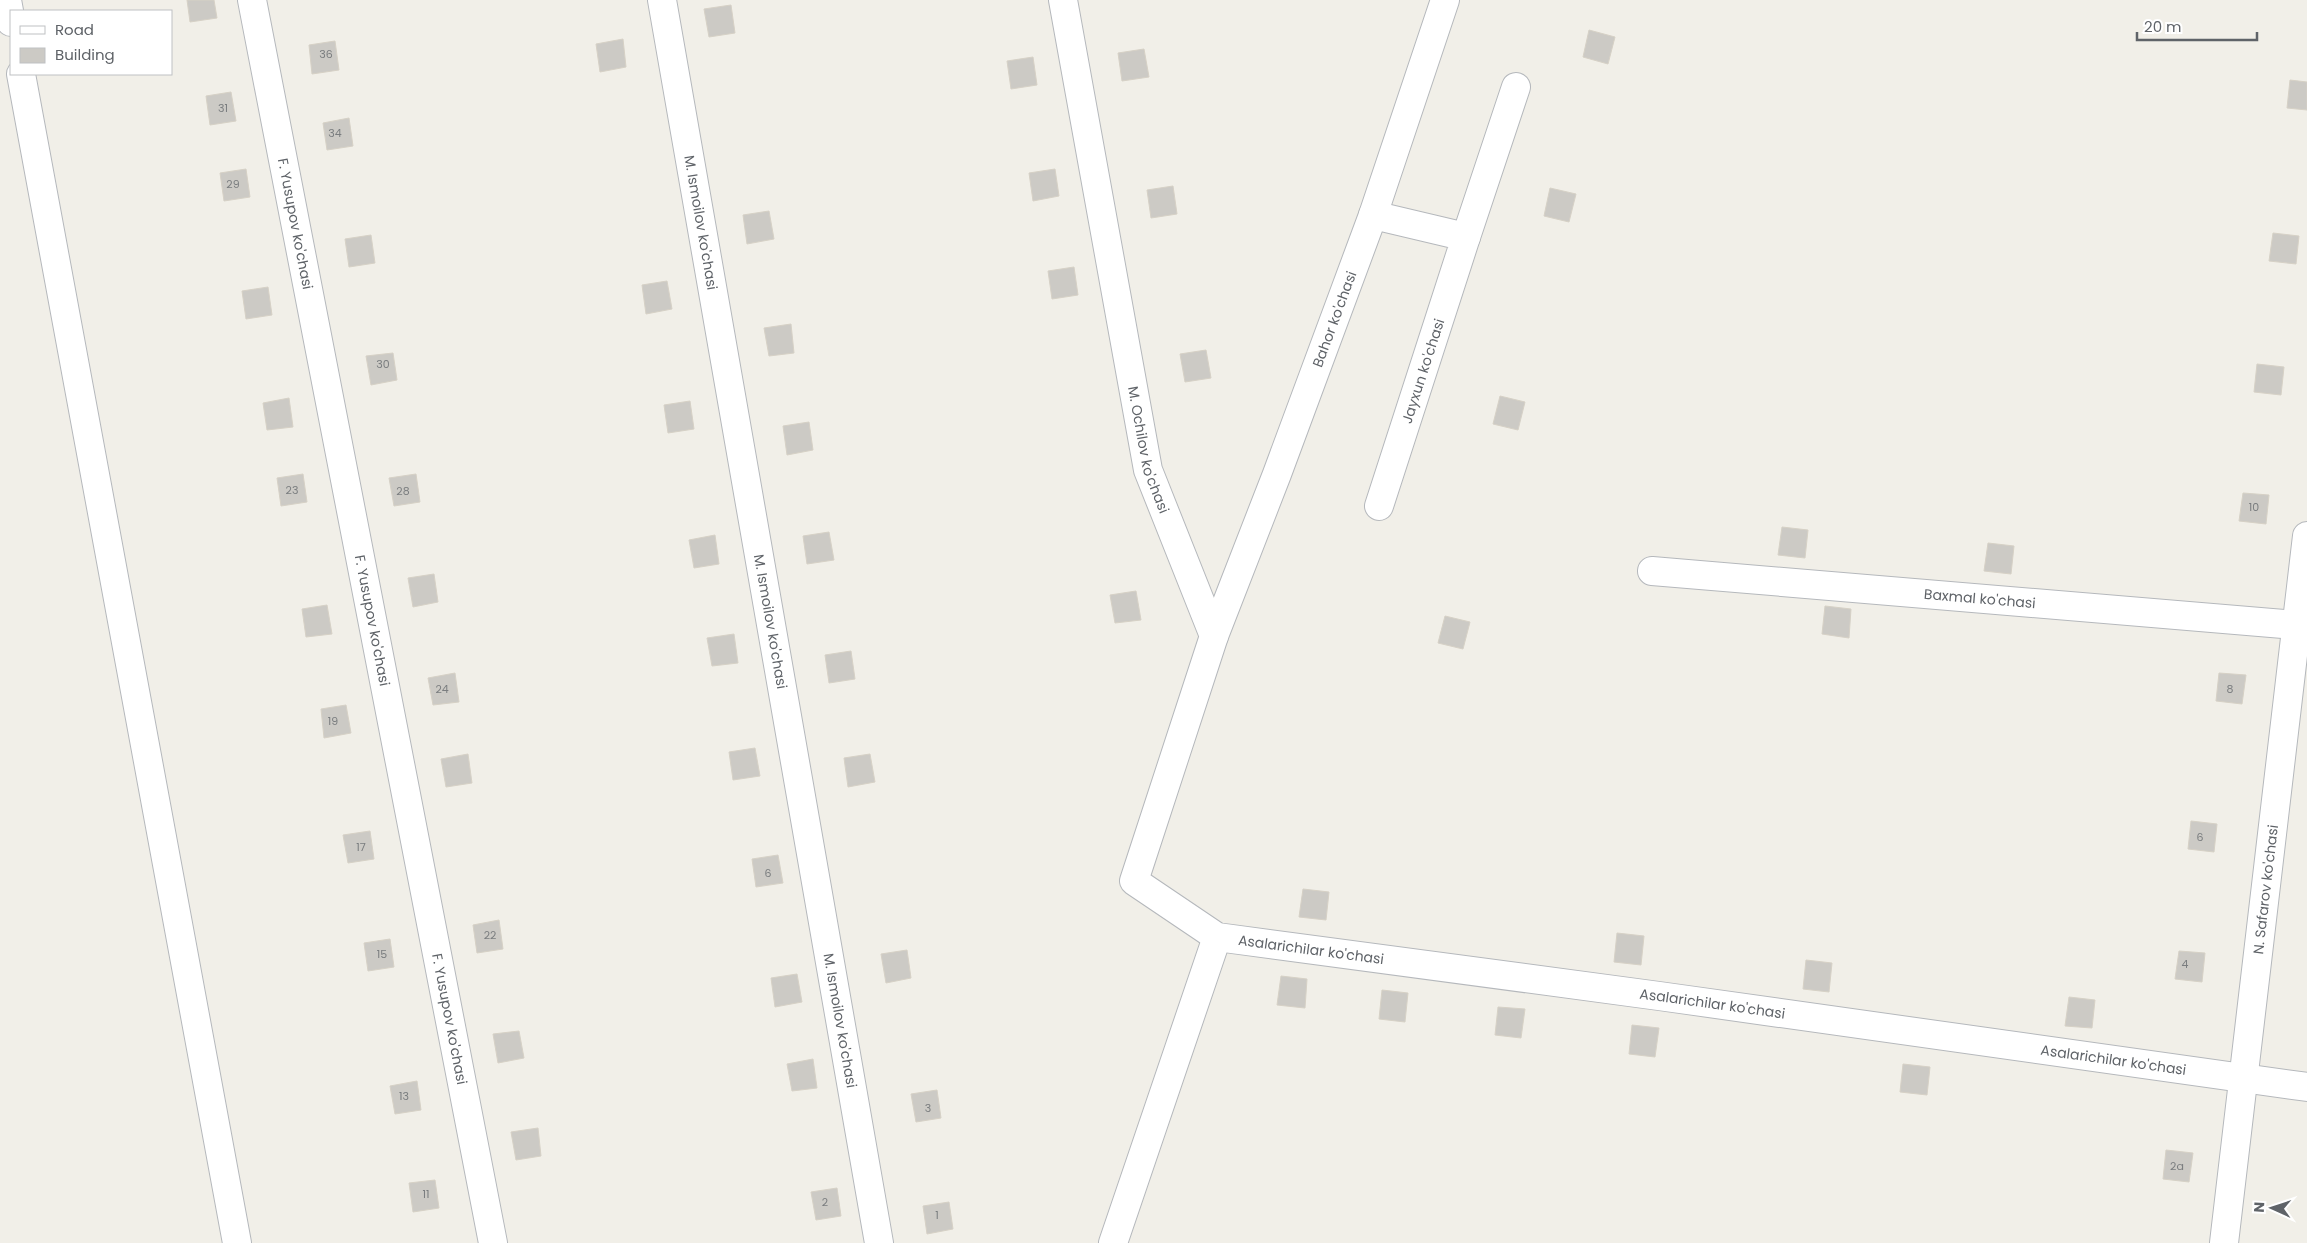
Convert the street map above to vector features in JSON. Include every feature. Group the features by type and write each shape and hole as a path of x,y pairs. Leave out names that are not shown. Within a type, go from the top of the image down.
{"street":[{"path":"7,0 10,16"},
{"name":"F. Yusupov ko'chasi","path":"252,0 493,1243"},
{"name":"M. Ismoilov ko'chasi","path":"662,0 878,1243"},
{"name":"M. Ochilov ko'chasi","path":"1064,0 1148,470 1214,636"},
{"name":"Bahor ko'chasi","path":"1214,636 1277,474 1373,215 1445,0"},
{"path":"21,75 237,1243"},
{"name":"Jayxun ko'chasi","path":"1379,506 1516,87"},
{"path":"1373,215 1466,237"},
{"name":"N. Safarov ko'chasi","path":"2224,1243 2243,1078 2302,625 2307,536"},
{"name":"Baxmal ko'chasi","path":"1652,571 2302,625"},
{"name":"Asalarichilar ko'chasi","path":"1214,636 1134,881 1217,937 1659,996 2307,1087"},
{"path":"1113,1243 1217,937"}],"building":[{"path":"187,0 214,0 217,18 190,22"},
{"path":"731,5 735,33 709,37 704,9"},
{"path":"1589,30 1615,37 1608,64 1583,57"},
{"path":"623,39 626,67 600,72 596,44"},
{"path":"335,41 339,70 312,74 309,45"},
{"path":"1144,49 1149,77 1122,81 1118,53"},
{"path":"1033,57 1037,85 1011,89 1007,61"},
{"path":"2290,80 2307,82 2307,110 2287,108"},
{"path":"231,92 236,121 210,125 206,96"},
{"path":"349,118 353,146 327,150 323,123"},
{"path":"246,169 250,197 224,201 220,173"},
{"path":"1055,169 1059,196 1033,201 1029,173"},
{"path":"1173,186 1177,214 1151,218 1147,190"},
{"path":"1550,188 1576,194 1569,222 1544,216"},
{"path":"769,211 774,239 747,244 743,215"},
{"path":"2273,233 2299,236 2296,264 2269,261"},
{"path":"371,235 375,263 349,267 345,239"},
{"path":"1074,267 1078,295 1052,299 1048,271"},
{"path":"667,281 672,309 646,314 642,285"},
{"path":"268,287 272,315 246,319 242,291"},
{"path":"791,324 794,353 769,356 764,328"},
{"path":"1206,350 1211,378 1185,382 1180,354"},
{"path":"393,353 397,380 371,385 366,356"},
{"path":"2257,364 2284,367 2281,395 2254,392"},
{"path":"1500,396 1525,402 1518,430 1493,424"},
{"path":"289,398 293,427 267,430 263,403"},
{"path":"690,401 694,429 668,433 664,405"},
{"path":"809,422 813,450 787,455 783,426"},
{"path":"303,474 307,502 281,506 277,478"},
{"path":"416,474 420,502 394,506 389,478"},
{"path":"2243,493 2269,495 2266,524 2239,521"},
{"path":"1782,527 1808,530 1805,558 1778,555"},
{"path":"829,532 834,560 807,564 803,536"},
{"path":"715,535 719,564 694,568 689,540"},
{"path":"1988,543 2014,546 2011,574 1984,571"},
{"path":"434,574 438,602 413,607 408,578"},
{"path":"1136,591 1141,620 1115,623 1110,595"},
{"path":"327,605 332,634 306,637 302,609"},
{"path":"1825,606 1851,609 1849,638 1822,634"},
{"path":"1445,616 1470,622 1463,649 1438,643"},
{"path":"734,634 738,663 712,666 707,638"},
{"path":"851,651 855,679 829,683 825,655"},
{"path":"455,673 459,702 433,705 428,678"},
{"path":"2219,673 2246,675 2242,704 2216,701"},
{"path":"346,705 351,733 324,738 321,709"},
{"path":"755,748 760,776 733,780 729,752"},
{"path":"468,754 472,783 446,787 441,759"},
{"path":"870,754 875,782 848,787 844,758"},
{"path":"2191,821 2217,824 2214,852 2188,849"},
{"path":"370,831 374,859 348,863 343,835"},
{"path":"778,855 783,883 756,887 752,859"},
{"path":"1303,889 1329,892 1326,920 1299,917"},
{"path":"499,920 503,949 477,953 473,925"},
{"path":"1617,933 1644,936 1641,965 1614,962"},
{"path":"390,939 394,967 368,971 364,943"},
{"path":"907,950 911,978 886,983 881,954"},
{"path":"2179,951 2205,953 2202,982 2175,979"},
{"path":"1806,960 1832,963 1829,992 1803,989"},
{"path":"797,974 802,1002 775,1007 771,978"},
{"path":"1281,976 1307,979 1305,1008 1277,1005"},
{"path":"1382,990 1408,993 1405,1022 1379,1019"},
{"path":"2069,997 2095,1000 2092,1028 2065,1026"},
{"path":"1498,1007 1525,1009 1521,1038 1495,1035"},
{"path":"1632,1025 1659,1028 1655,1057 1629,1054"},
{"path":"519,1031 524,1058 498,1063 493,1034"},
{"path":"813,1059 817,1088 792,1091 787,1064"},
{"path":"1903,1064 1930,1067 1927,1095 1900,1092"},
{"path":"417,1081 421,1110 395,1114 390,1086"},
{"path":"937,1090 941,1118 916,1122 911,1094"},
{"path":"538,1128 541,1156 516,1160 511,1132"},
{"path":"2166,1150 2193,1153 2189,1182 2163,1179"},
{"path":"435,1180 439,1208 413,1212 409,1183"},
{"path":"837,1188 841,1216 816,1220 811,1192"},
{"path":"949,1202 953,1229 927,1234 923,1206"}]}
